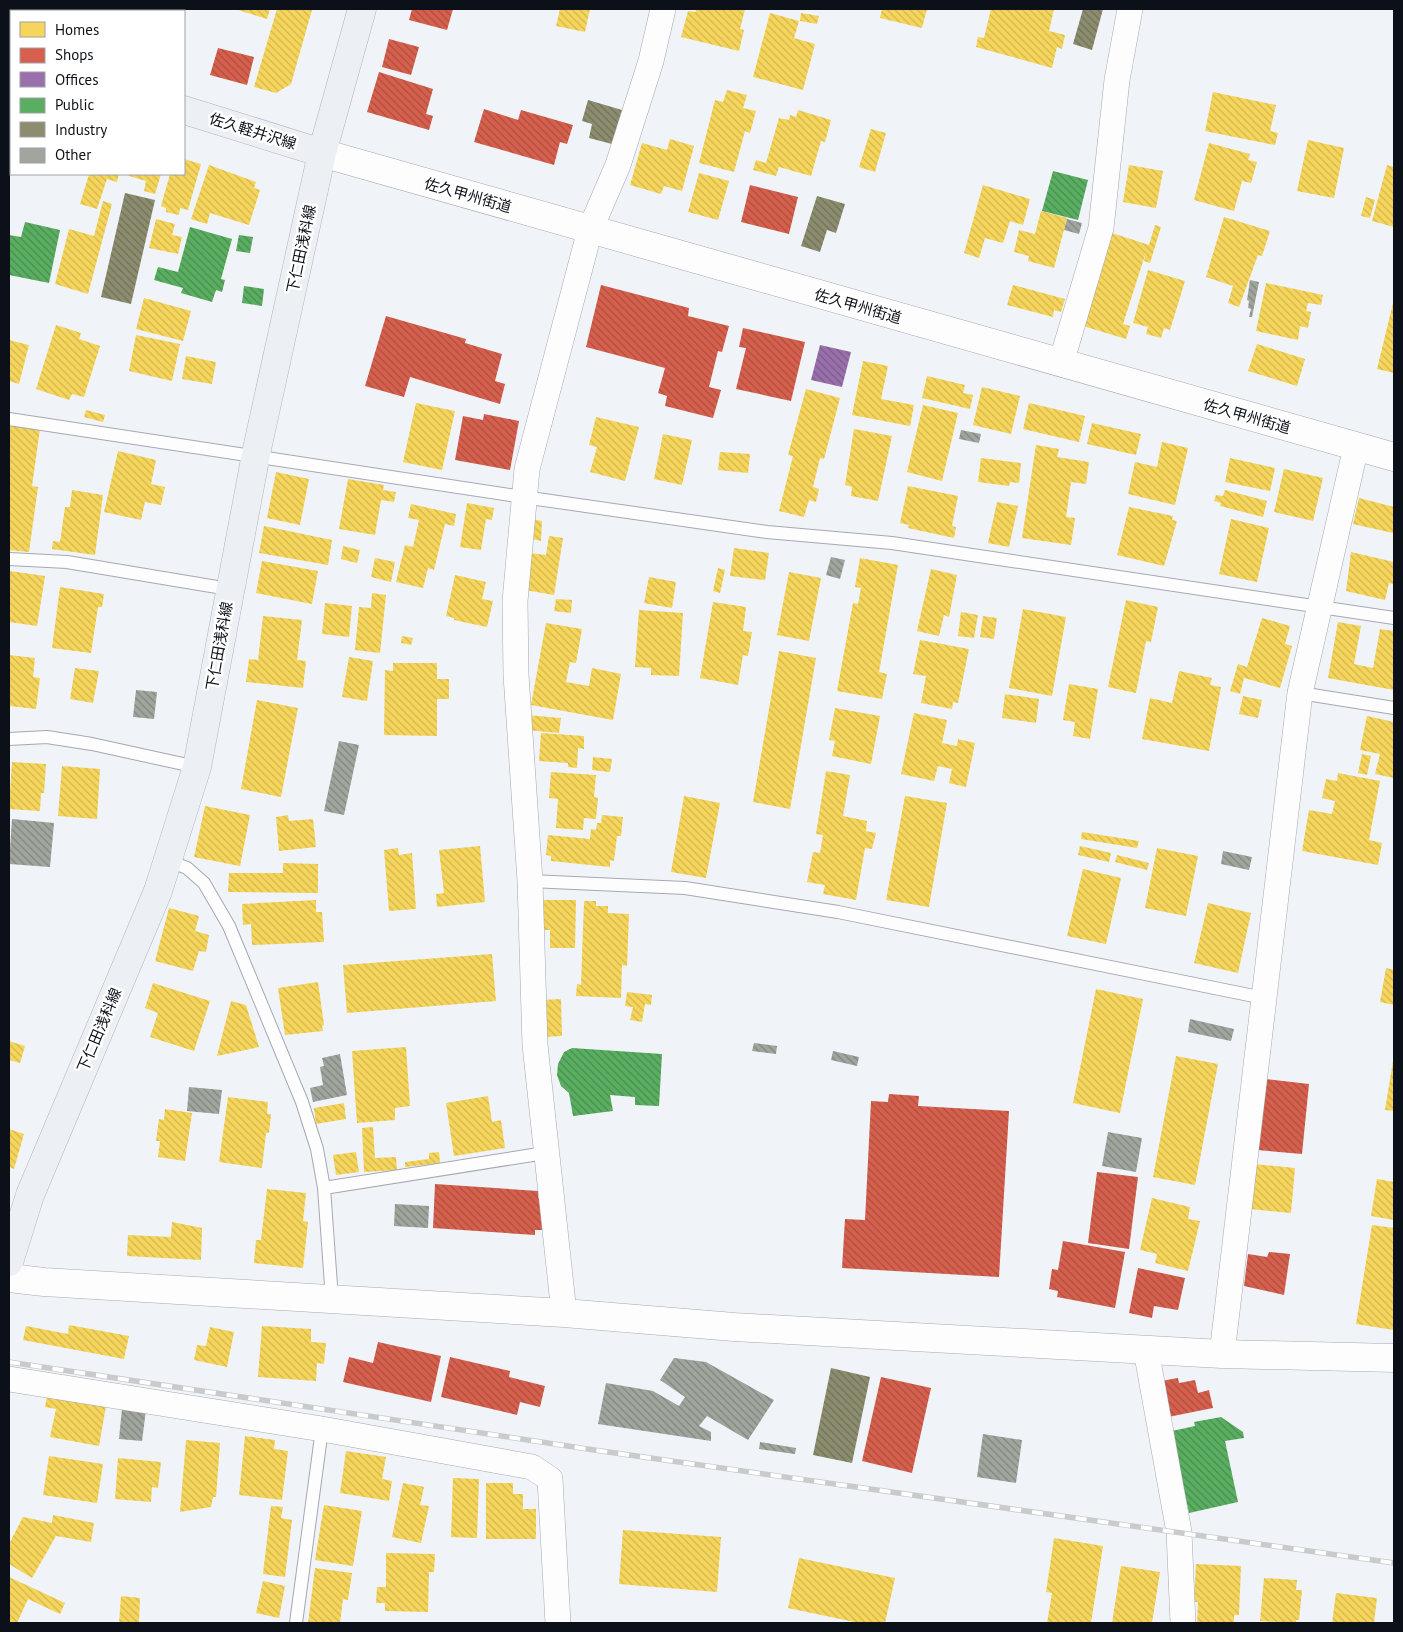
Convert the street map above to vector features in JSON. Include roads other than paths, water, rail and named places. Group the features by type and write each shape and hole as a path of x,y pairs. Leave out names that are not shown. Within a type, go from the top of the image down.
{"main road":[{"name":"下仁田浅科線","path":"9,1262 30,1195 169,861 197,767 229,589 257,457 257,449 322,153 362,9"},
{"name":"佐久軽井沢線","path":"185,110 322,153"}],"street":[{"path":"564,1313 545,1153 535,1045 530,881 516,675 515,601 527,469 590,230 618,165 651,61 664,9"},
{"path":"1061,363 1101,228 1117,80 1130,9"},
{"name":"佐久甲州街道","path":"322,153 1394,457"},
{"path":"1222,1354 1300,693 1356,447"},
{"path":"9,1278 44,1282 564,1313 734,1327 1222,1354 1394,1358"},
{"path":"1146,1350 1178,1532 1183,1623"},
{"path":"9,1379 322,1429 532,1467 550,1479 558,1623"}],"lane":[{"path":"9,419 523,497 767,532 892,542 1394,618"},
{"path":"9,559 67,562 229,589"},
{"path":"1300,693 1394,708"},
{"path":"9,739 48,737 92,744 197,767"},
{"path":"169,861 187,868 204,883 229,926 302,1102 317,1148 324,1188 332,1298"},
{"path":"530,881 685,888 838,912 1264,998"},
{"path":"324,1188 545,1153"},
{"path":"296,1623 322,1429"}],"railway":[{"path":"9,1362 601,1451 1394,1563"}]}
